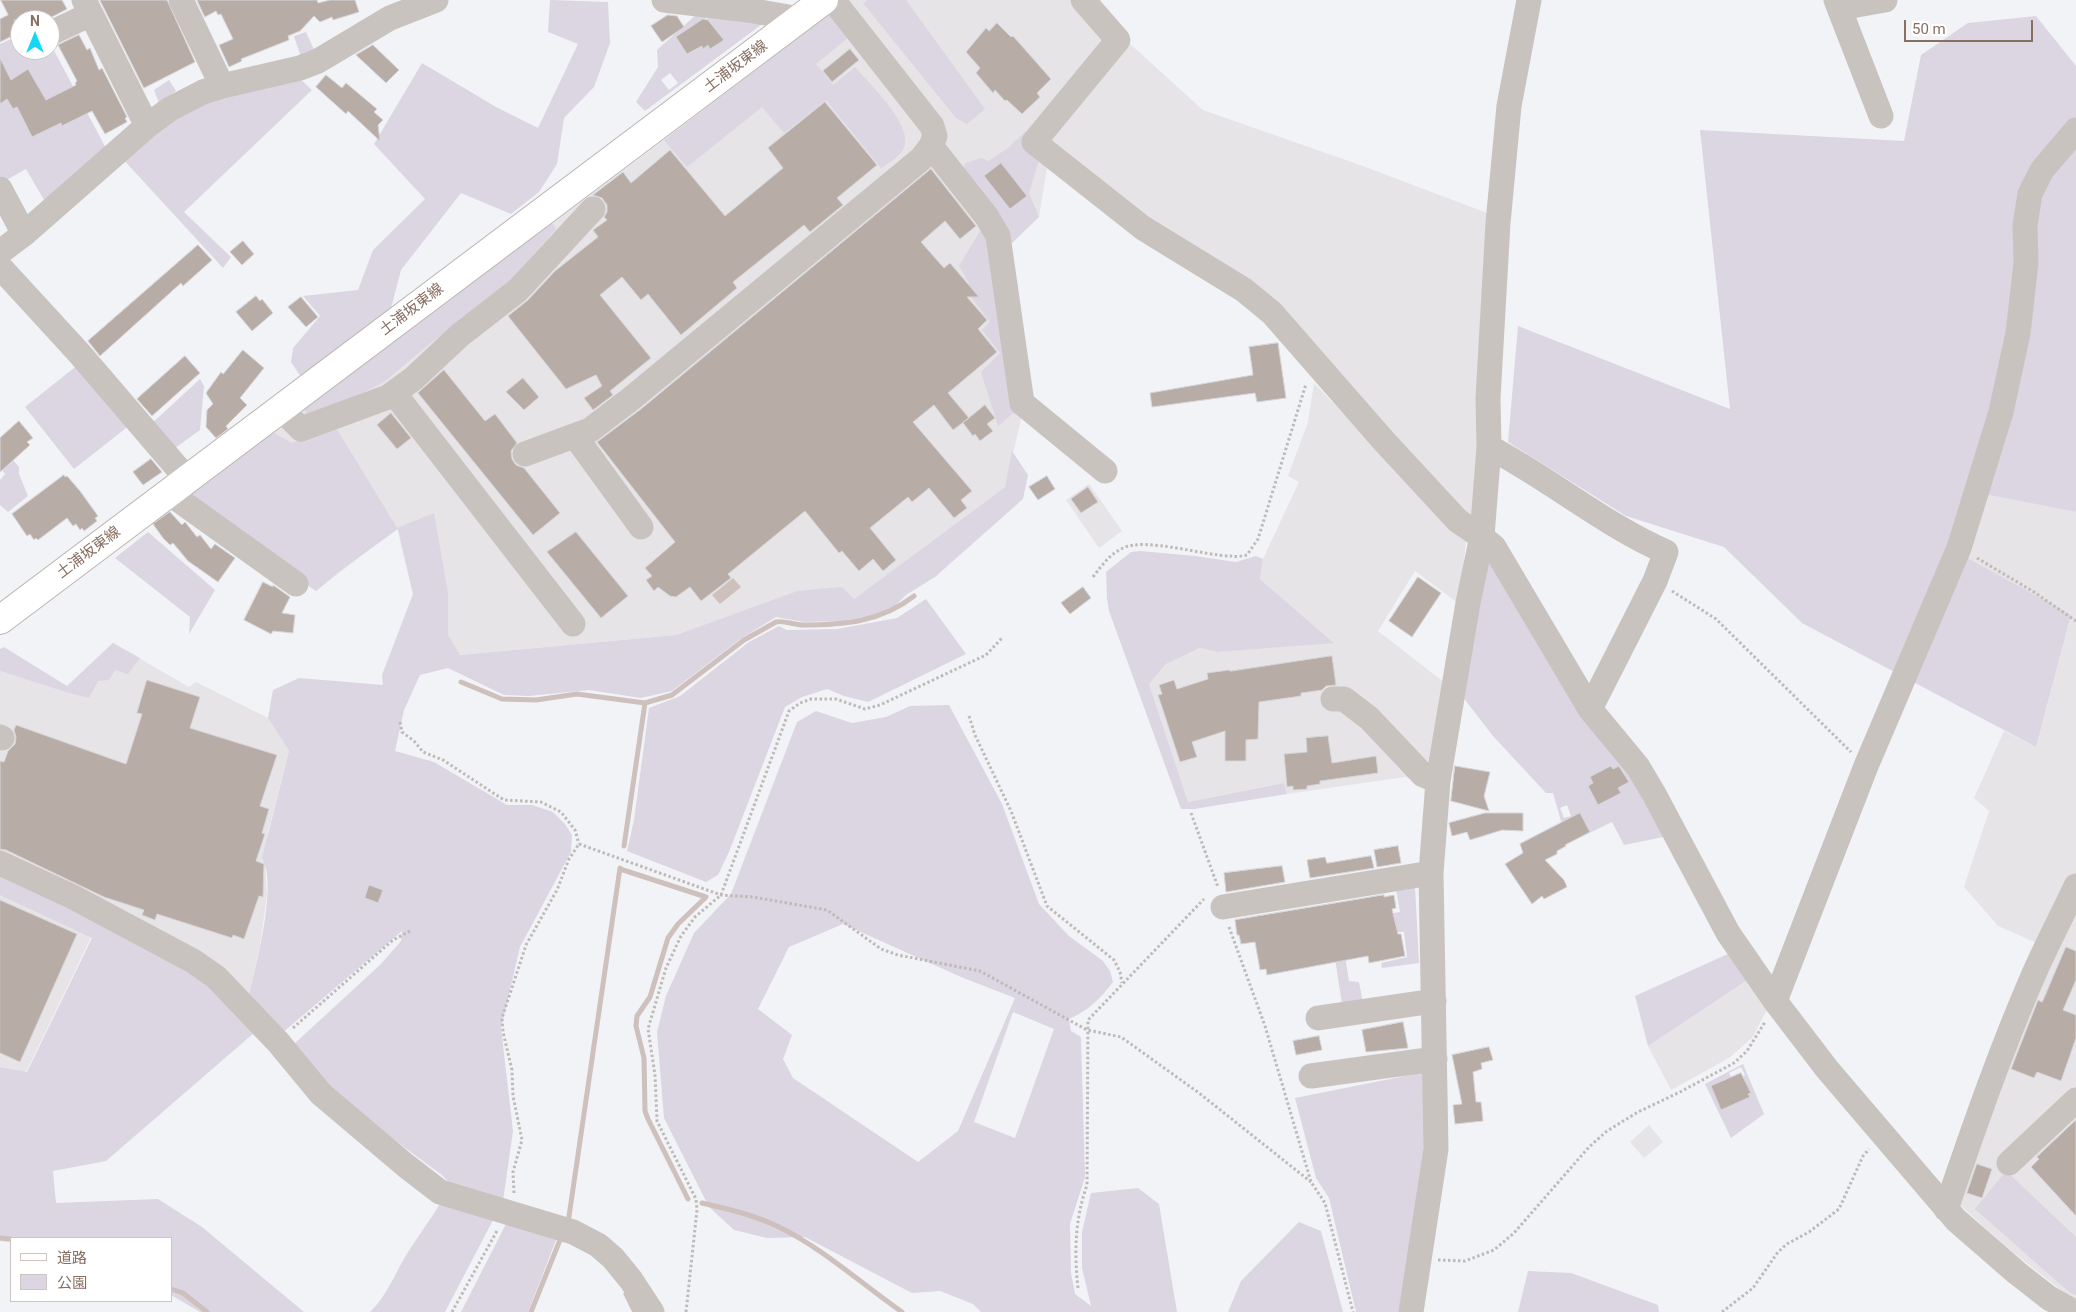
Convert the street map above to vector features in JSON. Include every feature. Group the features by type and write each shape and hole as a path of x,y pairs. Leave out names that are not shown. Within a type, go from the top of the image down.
{"main road":[{"name":"土浦坂東線","path":"0,620 824,0"}],"street":[{"path":"181,0 222,86"},
{"path":"0,252 24,234 147,126 185,100 222,86 300,68 318,61 390,18 436,0"},
{"path":"664,0 748,10 800,19"},
{"path":"525,454 590,430 632,398 921,159 931,146 935,136 932,126 834,0"},
{"path":"1083,0 1118,40 1034,142 1143,228 1244,290 1272,313 1313,362 1457,520 1482,536 1494,547 1590,709 1638,767 1728,932 1775,1001 1827,1069 1946,1209 1993,1254 2049,1298 2074,1312"},
{"path":"1412,1312 1436,1149 1431,873 1438,781 1468,603 1482,536 1489,447 1488,398 1498,223 1509,106 1530,0"},
{"path":"1881,116 1838,4 1885,0"},
{"path":"60,27 87,7 147,126"},
{"path":"1775,1001 1866,766 1959,548 2001,412 2018,333 2026,263 2025,225 2030,194 2042,170 2076,130"},
{"path":"931,146 987,217 998,236 1022,403 1105,471"},
{"path":"0,189 24,234"},
{"path":"281,408 301,429 388,397 413,379 460,335 518,290 593,209"},
{"path":"0,267 79,353 178,486 296,584"},
{"path":"394,393 573,624"},
{"path":"575,436 641,527"},
{"path":"1489,447 1634,537 1666,552 1655,581 1590,709"},
{"path":"1333,699 1344,699 1369,718 1424,774 1438,781"},
{"path":"0,863 73,897 193,961 216,977 278,1042 321,1094 405,1166 440,1192 573,1232 598,1245 613,1258 632,1280 652,1312"},
{"path":"1220,897 1431,873"},
{"path":"1946,1209 1971,1135 2012,1027 2034,975 2075,889"},
{"path":"1318,1018 1434,1001"},
{"path":"1311,1076 1435,1059"},
{"path":"2009,1163 2076,1100"}],"path":[{"path":"1093,577 1106,560 1123,548 1135,544 1231,556 1247,555 1258,539 1313,362"},
{"path":"1959,548 2034,592 2076,620"},
{"path":"1655,581 1716,619 1866,766"},
{"path":"686,1312 697,1210 696,1199 656,1120 655,1075 648,1029 666,968 681,936 695,917 721,895 788,711 800,703 818,698 836,699 865,709 880,705 986,655 1002,638"},
{"path":"969,716 975,735 1011,811 1047,906 1114,960 1120,972 1122,984"},
{"path":"400,722 402,732 414,741 423,752 443,760 504,800 541,802 561,812 576,830 579,844 569,859 557,890 526,945 502,1018 522,1140 513,1172 514,1204 452,1312"},
{"path":"1191,813 1264,1026 1311,1182 1325,1203 1353,1312"},
{"path":"579,844 721,895 753,897 827,910 881,949 898,955 980,971 1087,1030 1121,1037 1200,1093 1311,1182"},
{"path":"1078,1288 1075,1263 1077,1223 1087,1185 1088,1020 1197,905 1220,897"},
{"path":"278,1042 393,940 410,931"},
{"path":"1420,1260 1465,1261 1494,1250 1514,1233 1589,1147 1607,1131 1638,1112 1680,1092 1742,1058 1758,1035 1775,1001"},
{"path":"1722,1312 1753,1288 1782,1248 1809,1232 1839,1209 1864,1156 1881,1134"}],"shaded area":[{"path":"848,0 1074,0 1109,38 1024,143 1048,162 1039,217 1012,243 1009,286 1025,403 1005,487 854,599 797,591 676,635 459,655 448,635 448,593 413,594 397,528 316,591 185,498 664,140"},
{"path":"1129,43 1203,110 1360,165 1490,214 1475,525 1283,317 1156,227 1045,139"},
{"path":"1314,383 1466,541 1459,604 1415,571 1378,631 1445,683 1429,765 1422,783 1405,777 1287,794 1284,783 1188,802 1149,684 1166,664 1200,648 1217,652 1333,642 1260,579 1263,559 1299,482 1288,476 1308,422"},
{"path":"1089,484 1122,531 1099,548 1066,500"},
{"path":"1984,494 2076,512 2076,1300 2005,1246 1958,1203 2048,948 1998,926 1964,887 1989,811 1974,798 2004,731 2036,747 2071,616 1964,556"},
{"path":"733,578 741,587 720,604 712,595"},
{"path":"113,643 189,687 196,682 268,718 289,751 268,832 265,863 267,895 260,945 249,995 0,855 0,671 62,691"},
{"path":"0,871 99,921 26,1072 0,1067"},
{"path":"1752,977 1769,1006 1752,1038 1729,1058 1671,1090 1648,1046"},
{"path":"1649,1125 1663,1142 1644,1158 1630,1142"}],"green space":[{"path":"550,0 608,2 610,43 594,87 564,118 557,164 539,192 511,214 461,193 401,270 390,312 301,377 291,362 293,348 320,316 303,296 358,290 373,250 425,199 374,144 422,63 496,107 538,128 578,44 548,32"},
{"path":"868,0 906,0 985,109 967,124 956,118 863,3"},
{"path":"832,12 849,37 816,64 833,85 855,67 887,103 901,124 905,134 905,144 899,155 881,168 826,100 784,133 762,107 687,167 664,140"},
{"path":"698,13 765,22 645,111 636,102 658,67 657,50","holes":["707,18 724,40 710,48 708,45 704,48 702,46 688,54 679,41 681,39 679,35","670,73 678,83 669,90 661,80"]},
{"path":"2036,16 2076,66 2076,512 1984,494 1964,556 2071,615 2036,747 1802,623 1724,547 1626,516 1508,442 1518,326 1730,409 1700,130 1904,141 1921,55 1968,23"},
{"path":"306,32 315,52 301,57 294,36"},
{"path":"10,40 10,60 59,60 108,152 47,205 26,169 3,182 0,175 0,104 7,99 28,70 11,80 8,74 0,78 0,44","holes":["20,113 76,119 63,126 61,123 32,137"]},
{"path":"296,75 312,90 184,212 231,257 223,268 121,157 168,115"},
{"path":"169,80 176,91 159,103 154,90"},
{"path":"1026,131 1029,137 1022,145 1039,160 1029,193 1039,217 1012,243 1001,232 963,168 966,163 982,158 988,161 1008,148","holes":["1000,163 1027,196 1011,209 984,176"]},
{"path":"552,223 556,229 507,284 384,382 311,419 303,408"},
{"path":"982,228 993,248 1019,408 998,426 981,372 1000,353 982,330 990,322 964,288 969,283 959,266"},
{"path":"79,364 130,425 74,469 25,407"},
{"path":"200,379 204,386 200,430 171,451 149,426"},
{"path":"335,426 397,528 434,513 448,593 448,635 460,655 676,635 797,591 842,587 854,599 1005,487 1012,451 1028,475 1023,499 935,577 906,595 895,606 876,615 841,621 804,622 776,617 739,640 672,691 641,698 589,690 529,696 504,695 448,668 420,675 404,710 395,751 434,762 507,805 532,805 553,812 565,824 572,835 571,852 520,947 501,1028 513,1131 503,1201 445,1312 370,1312 385,1293 405,1257 451,1185 442,1175 382,1131 333,1091 294,1044 381,964 401,941 402,931 281,1034 249,995 267,905 268,886 262,858 289,751 268,718 273,690 299,678 383,685 382,675 413,594 398,529 337,573 316,591 185,498 272,432 292,443"},
{"path":"12,459 19,467 19,474 28,496 8,512 0,505 0,480 5,474 2,470"},
{"path":"148,532 215,590 189,634 190,617 115,558"},
{"path":"1140,551 1236,562 1256,556 1263,559 1260,579 1334,643 1217,652 1200,648 1166,664 1149,684 1188,802 1284,783 1287,794 1194,809 1181,809 1109,611 1107,599 1106,572 1131,552"},
{"path":"1487,553 1668,836 1624,845 1612,822 1571,842 1561,821 1553,793 1546,793 1493,736 1462,696","holes":["1611,766 1613,769 1620,766 1629,782 1618,788 1620,793 1599,805 1588,786 1593,783 1590,777","1567,805 1571,816 1564,818 1560,808"]},
{"path":"926,599 966,654 868,702 844,696 827,689 802,697 785,707 729,852 718,875 706,882 627,851 634,820 649,708 680,696 749,642 779,626 787,630 837,629 897,618"},
{"path":"113,643 140,658 128,674 115,670 109,680 98,681 89,698 0,671 0,649 4,647 67,686"},
{"path":"949,705 1002,804 1039,904 1069,936 1103,961 1110,971 1113,982 1104,993 1088,1008 1069,1019 1071,1031 1081,1037 1085,1177 1070,1224 1071,1273 1075,1294 1091,1306 1082,1268 1082,1232 1091,1193 1138,1188 1159,1204 1177,1312 981,1312 973,1304 940,1291 912,1293 805,1237 767,1238 734,1230 709,1207 664,1118 657,1032 666,996 694,933 731,894 797,722 816,711 852,723 886,717 910,706","holes":["843,924 961,977 1015,998 958,1131 918,1162 793,1078 783,1059 792,1035 758,1009 789,947","1013,1012 1054,1029 1015,1138 974,1122"]},
{"path":"0,871 193,973 227,1002 254,1033 106,1161 53,1171 56,1203 158,1199 202,1227 304,1312 200,1312 172,1296 172,1237 10,1237 10,1242 0,1241 0,1067 27,1072 92,938 0,895"},
{"path":"1395,884 1415,887 1419,963 1382,968 1381,963 1407,957 1404,932 1392,932 1343,945 1349,981 1359,982 1363,1003 1342,1004 1331,933 1369,917 1400,912"},
{"path":"1730,953 1752,977 1648,1046 1635,996"},
{"path":"1743,1064 1764,1114 1731,1138 1705,1084","holes":["1741,1067 1745,1075 1743,1076 1750,1093 1748,1094 1749,1097 1723,1109 1711,1086 1731,1077 1729,1073"]},
{"path":"1425,1072 1423,1162 1405,1312 1356,1312 1329,1198 1316,1178 1295,1098"},
{"path":"2006,1171 2076,1237 2076,1295 2069,1292 1975,1209"},
{"path":"507,1222 558,1235 528,1312 461,1312"},
{"path":"1299,1222 1321,1231 1343,1312 1228,1312 1241,1281"},
{"path":"1528,1271 1571,1273 1658,1305 1659,1312 1518,1312"}],"building":[{"path":"1,0 62,0 67,9 60,13 60,10 10,10 10,37 0,42 0,19 8,15"},
{"path":"100,0 167,0 195,62 144,88"},
{"path":"197,0 317,0 318,3 330,0 355,0 359,12 333,20 332,17 320,22 314,16 300,31 288,36 289,40 241,59 242,61 229,67 219,45 233,39 221,14 218,15 216,11 205,17"},
{"path":"668,15 677,16 684,27 662,42 651,26"},
{"path":"703,19 708,20 724,40 710,49 708,45 703,49 702,46 687,54 676,37"},
{"path":"997,23 1011,37 1013,36 1051,79 1037,93 1040,97 1022,114 1007,100 1005,101 995,90 993,93 976,73 980,68 966,52 986,28 989,31"},
{"path":"79,35 87,50 90,48 99,70 102,68 127,117 125,118 127,122 105,134 92,111 62,126 61,123 32,137 17,107 13,109 7,99 0,104 0,58 11,80 28,69 46,100 76,85 77,81 60,49 60,44"},
{"path":"373,45 399,70 386,83 356,55"},
{"path":"850,49 859,60 832,82 823,71"},
{"path":"326,75 342,88 346,83 377,109 374,112 383,120 378,125 380,141 348,111 346,114 316,87"},
{"path":"825,102 877,165 837,198 843,205 810,232 804,225 733,282 737,288 681,335 648,294 641,300 622,277 600,295 651,358 610,391 613,395 593,410 584,398 602,386 596,375 566,389 508,316 528,300 555,271 598,237 593,230 607,220 604,217 607,212 607,205 602,198 593,195 623,172 631,183 670,150 725,216 783,168 768,148"},
{"path":"1001,163 1027,196 1010,209 984,176"},
{"path":"931,169 976,226 960,239 945,221 921,242 944,268 950,263 979,297 967,297 987,320 978,329 997,352 948,393 969,418 953,430 934,405 913,422 972,491 961,500 967,508 954,518 929,488 912,502 908,497 870,528 896,560 883,571 873,559 859,571 842,551 839,553 805,511 728,574 731,578 701,601 690,587 676,597 670,596 658,587 654,591 646,580 652,576 645,568 675,542 597,442 641,409"},
{"path":"243,241 254,254 242,265 230,252"},
{"path":"198,245 212,260 183,286 181,283 100,356 88,341"},
{"path":"256,296 260,301 262,299 273,313 252,331 236,312"},
{"path":"301,297 318,317 306,327 288,307"},
{"path":"1278,343 1286,398 1257,402 1255,393 1152,407 1150,393 1253,375 1249,347"},
{"path":"243,350 264,368 240,398 247,405 226,426 228,429 216,438 206,427 207,410 213,404 206,393 221,372 223,374"},
{"path":"185,356 200,373 152,416 137,399"},
{"path":"444,370 485,421 495,414 517,443 511,451 512,459 516,465 524,468 560,513 533,535 418,393"},
{"path":"523,378 539,397 524,410 506,392"},
{"path":"985,405 995,418 987,424 993,431 980,441 975,434 973,436 963,423"},
{"path":"391,413 411,438 397,449 377,425"},
{"path":"19,421 33,438 27,442 30,445 0,472 0,438"},
{"path":"151,459 162,472 143,485 133,472"},
{"path":"64,475 80,491 98,516 95,518 97,521 84,531 82,528 80,530 76,524 73,526 67,518 38,540 36,538 34,540 30,534 27,536 12,514"},
{"path":"1047,476 1055,489 1038,500 1029,487"},
{"path":"1088,487 1098,502 1081,513 1071,499"},
{"path":"170,512 182,525 185,522 197,537 200,535 211,549 215,544 235,558 218,582 188,561 173,543 170,545 153,524"},
{"path":"576,532 628,596 601,618 547,552"},
{"path":"1418,577 1441,593 1412,637 1389,621"},
{"path":"263,582 273,587 273,585 290,597 282,613 295,615 293,633 273,631 271,634 244,620"},
{"path":"1083,587 1091,598 1070,614 1061,603"},
{"path":"1332,656 1336,685 1326,686 1322,690 1301,693 1301,696 1259,702 1258,739 1246,740 1246,761 1225,761 1225,731 1192,742 1197,757 1180,762 1158,695 1162,694 1159,685 1174,680 1177,689 1208,679 1207,673"},
{"path":"147,680 200,697 190,728 277,755 260,806 269,809 262,833 265,834 256,861 264,864 263,897 259,896 244,939 233,935 232,938 157,914 155,920 142,915 144,910 104,897 6,850 0,849 0,761 4,762 8,751 15,744 14,730 16,725 126,764 142,714 137,713"},
{"path":"1328,736 1332,763 1376,756 1378,773 1320,781 1320,784 1307,786 1307,789 1293,790 1293,786 1287,787 1284,754 1307,752 1306,738"},
{"path":"1455,766 1490,772 1484,796 1489,811 1451,801"},
{"path":"1611,766 1613,769 1619,766 1629,782 1618,788 1621,793 1598,805 1588,786 1593,783 1590,777"},
{"path":"1485,813 1523,813 1523,831 1502,830 1470,840 1467,832 1452,836 1449,823"},
{"path":"1580,813 1590,832 1565,845 1557,851 1557,854 1545,860 1564,880 1567,887 1544,899 1542,896 1532,904 1505,864 1523,853 1520,844"},
{"path":"1398,846 1401,863 1377,867 1374,850"},
{"path":"1371,856 1374,868 1310,878 1307,860 1325,857 1327,863"},
{"path":"1282,866 1285,882 1226,892 1224,873"},
{"path":"369,885 383,890 378,903 365,898"},
{"path":"1384,895 1384,897 1394,895 1396,908 1392,909 1398,934 1401,934 1405,956 1369,963 1368,956 1267,975 1266,969 1260,970 1255,942 1241,944 1239,935 1237,935 1235,920"},
{"path":"0,900 77,934 20,1062 0,1053"},
{"path":"2066,947 2076,951 2076,980 2063,1010 2076,1015 2076,1038 2061,1081 2037,1072 2034,1078 2011,1069 2038,1000 2042,1002"},
{"path":"1403,1022 1408,1048 1366,1052 1362,1030"},
{"path":"1319,1036 1322,1050 1296,1055 1293,1041"},
{"path":"1489,1047 1493,1060 1481,1063 1482,1069 1473,1072 1476,1102 1481,1102 1483,1121 1455,1124 1453,1105 1462,1104 1452,1055"},
{"path":"1741,1073 1751,1093 1748,1094 1750,1097 1721,1110 1711,1086"},
{"path":"2076,1120 2076,1216 2031,1167 2039,1159 2037,1157"},
{"path":"1977,1164 1992,1169 1982,1198 1967,1193"}],"waterway":[{"path":"461,682 502,699 536,700 577,694 645,703 672,695 744,640 776,622 800,625 847,623 888,612 914,596"},
{"path":"624,846 645,703"},
{"path":"568,1223 620,868"},
{"path":"620,869 706,897 678,924 668,938 650,997 637,1016 636,1026 644,1058 645,1111 688,1199"},
{"path":"702,1203 760,1219 779,1227 811,1245 902,1312"},
{"path":"0,1238 10,1239"},
{"path":"531,1312 560,1240"},
{"path":"172,1289 183,1293 207,1312"},
{"path":"626,1294 635,1312"}]}
